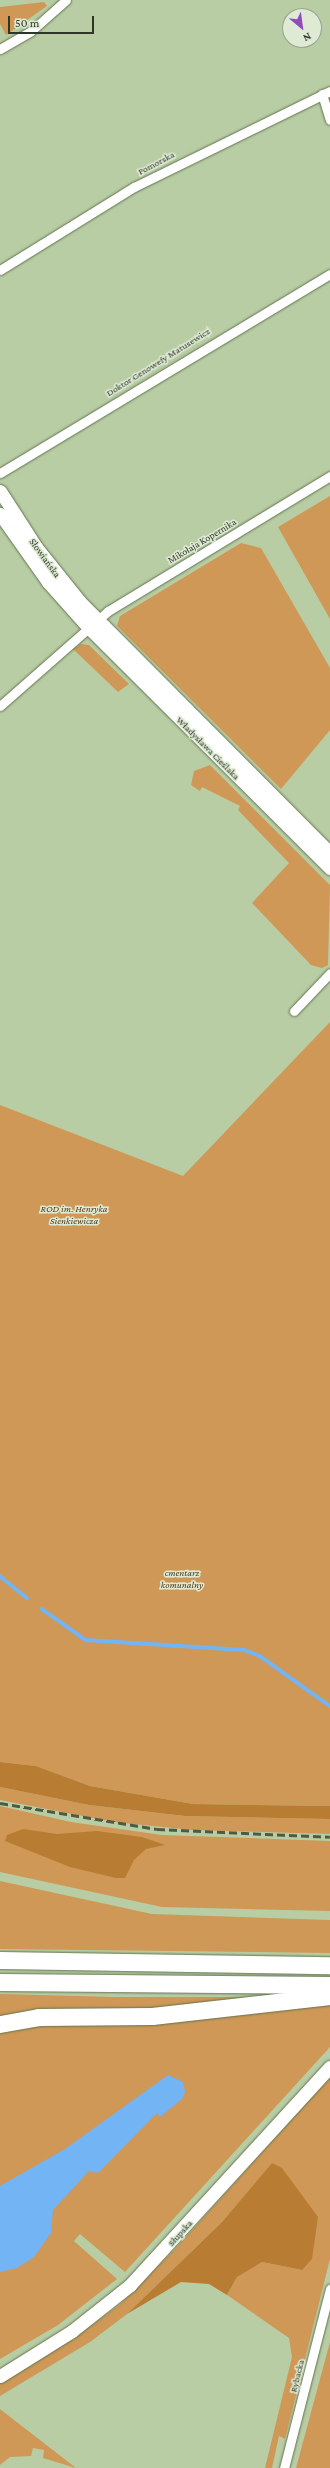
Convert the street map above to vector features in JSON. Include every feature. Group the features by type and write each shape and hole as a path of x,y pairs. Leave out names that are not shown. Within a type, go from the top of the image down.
{"highway":[{"path":"0,1960 330,1965"},
{"path":"0,1982 330,1985"},
{"path":"0,2024 38,2017 179,2014 330,1996"}],"street":[{"path":"0,49 30,32 66,0"},
{"path":"326,93 330,120"},
{"name":"Pomorska","path":"0,270 134,187 326,93"},
{"name":"Doktor Genowefy Matusewicz","path":"0,473 330,274"},
{"name":"Mikołaja Kopernika","path":"0,706 92,623 330,476"},
{"name":"Słowiańska","path":"0,491 56,575 92,623"},
{"name":"Słowiańska","path":"0,514 4,527 48,582 92,623"},
{"name":"Władysława Cieślaka","path":"92,623 330,853"},
{"name":"Władysława Cieślaka","path":"92,623 330,868"},
{"path":"294,1011 330,973"},
{"name":"Słupska","path":"2,2373 72,2331 130,2285 330,2067"},
{"name":"Rybacka","path":"284,2468 330,2289"}],"green space":[{"path":"44,2 47,6 6,35 0,24 0,7"},
{"path":"330,496 330,619 278,527"},
{"path":"241,543 261,548 330,668 330,730 281,789 117,626 120,616"},
{"path":"81,644 89,645 129,684 118,692 73,649"},
{"path":"210,765 330,885 328,965 322,968 311,965 252,903 289,863 238,810 240,806 202,787 200,791 191,785 194,771"},
{"name":"cmentarz komunalny","path":"330,1022 330,1806 193,1804 90,1786 36,1766 0,1762 0,1105 183,1176"},
{"path":"0,1787 89,1805 185,1816 330,1819 330,1834 192,1830 114,1822 0,1800"},
{"path":"0,1806 71,1822 162,1835 330,1841 330,1911 162,1907 0,1872"},
{"path":"0,1881 152,1914 330,1920 330,1953 0,1949"},
{"path":"0,1994 115,1997 269,1997 189,2007 0,2017"},
{"path":"330,2003 330,2047 125,2272 80,2234 74,2241 117,2279 58,2325 0,2359 0,2030"},
{"path":"330,2077 330,2259 285,2439 279,2436 272,2468 265,2468 292,2357 289,2338 227,2295 237,2277 253,2265 262,2262 302,2270 273,2163 222,2222 127,2314 90,2342 0,2396 0,2383 76,2337 119,2305 175,2249"},
{"path":"330,2342 330,2468 296,2468"},
{"path":"0,2409 76,2468 43,2458 44,2450 33,2448 31,2456 10,2457 0,2465"}],"shaded area":[{"path":"0,1762 36,1766 90,1786 193,1804 330,1806 330,1819 185,1816 89,1805 0,1787"},
{"path":"23,1829 57,1834 97,1831 142,1837 165,1845 146,1849 134,1860 125,1878 116,1878 70,1867 5,1841 7,1835"},
{"path":"272,2163 282,2168 318,2217 312,2259 302,2270 262,2262 237,2277 227,2295 209,2284 181,2282 127,2314 222,2222"}],"water":[{"path":"168,2075 183,2082 185,2092 182,2099 160,2117 157,2113 98,2173 89,2171 53,2210 51,2233 34,2257 17,2268 0,2272 0,2186 65,2149"}],"waterway":[{"path":"0,1576 27,1598"},
{"path":"42,1609 86,1640 244,1650 260,1656 330,1706"}],"railway":[{"path":"0,1803 157,1829 330,1837"}],"park label":[{"name":"ROD im. Henryka Sienkiewicza","path":"74,1214"}]}
